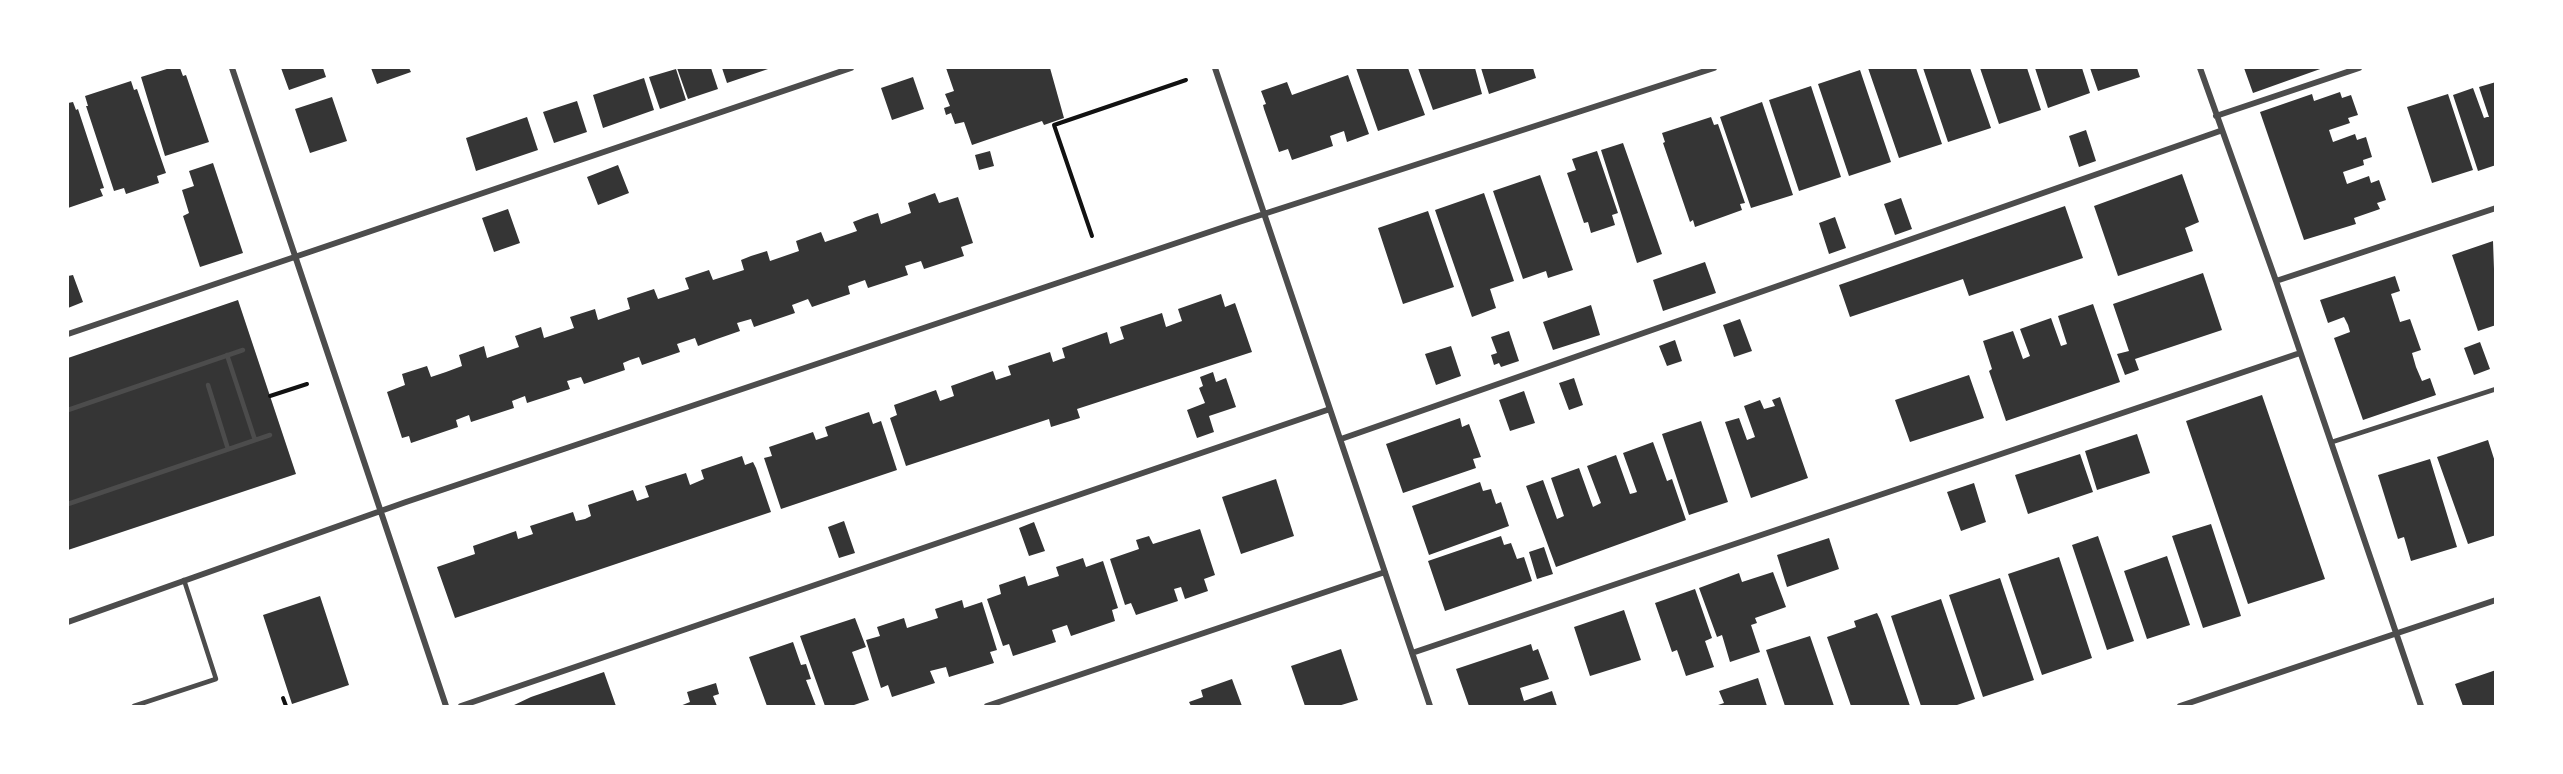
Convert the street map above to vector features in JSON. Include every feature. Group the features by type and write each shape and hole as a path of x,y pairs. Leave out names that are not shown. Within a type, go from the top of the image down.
{"street":[{"path":"232,68 446,706"},
{"path":"68,334 851,68"},
{"path":"1215,68 1430,706"},
{"path":"68,622 382,511 1266,214 1714,68"},
{"path":"2200,68 2220,131 2276,281 2332,442 2421,706"},
{"path":"2216,116 2359,68"},
{"path":"1341,439 2220,131"},
{"path":"2276,281 2496,208"},
{"path":"1412,653 2300,353"},
{"path":"461,706 1330,409"},
{"path":"987,706 1385,572"},
{"path":"2180,706 2496,600"}],"lane":[{"path":"68,410 243,350"},
{"path":"227,355 255,440"},
{"path":"208,385 228,449"},
{"path":"2332,442 2496,388"},
{"path":"68,504 270,435"},
{"path":"134,706 216,680 184,580"}],"path":[{"path":"1092,236 1054,125 1186,80"},
{"path":"270,396 307,384"},
{"path":"283,698 286,706"}],"building":[{"path":"170,68 180,68 183,76 186,75 209,142 165,156 141,77"},
{"path":"281,68 323,68 326,77 289,90"},
{"path":"371,68 409,68 411,72 377,84"},
{"path":"677,68 711,68 718,89 688,99"},
{"path":"722,68 771,68 727,83"},
{"path":"946,68 1050,68 1064,118 1044,125 1042,121 972,145 964,122 955,124 951,113 946,115 944,108 950,106 945,94 954,91"},
{"path":"1356,68 1408,68 1425,115 1378,131"},
{"path":"1418,68 1475,68 1482,94 1433,110"},
{"path":"1481,68 1533,68 1536,78 1489,94"},
{"path":"1868,68 1916,68 1942,144 1899,158"},
{"path":"1923,68 1970,68 1991,128 1948,142"},
{"path":"1980,68 2027,68 2041,110 1999,124"},
{"path":"2035,68 2082,68 2090,93 2048,108"},
{"path":"2090,68 2137,68 2140,77 2098,91"},
{"path":"2244,68 2323,68 2253,93"},
{"path":"676,69 686,100 660,109 649,77"},
{"path":"1860,70 1891,162 1849,176 1818,84"},
{"path":"1348,75 1369,134 1347,142 1344,131 1330,136 1333,146 1292,160 1288,149 1279,152 1264,109 1263,105 1266,104 1261,91 1287,82 1292,95"},
{"path":"913,77 924,109 892,120 881,88"},
{"path":"644,78 654,110 603,128 593,95"},
{"path":"131,81 134,90 137,89 166,173 157,176 159,183 126,194 124,188 114,191 86,106 88,106 85,96"},
{"path":"2496,82 2496,165 2478,171 2453,95 2473,88 2484,118 2489,117 2479,87"},
{"path":"1811,86 1841,177 1799,191 1769,100"},
{"path":"2340,92 2342,98 2351,95 2358,115 2348,118 2350,123 2329,130 2333,142 2355,134 2357,140 2366,137 2372,157 2363,160 2364,165 2343,172 2347,184 2369,176 2371,183 2379,180 2386,200 2377,203 2380,209 2354,218 2356,224 2304,240 2260,112 2312,94 2314,101"},
{"path":"2448,94 2473,170 2432,183 2407,107"},
{"path":"332,97 347,141 310,153 295,109"},
{"path":"577,101 587,132 554,143 543,112"},
{"path":"73,102 76,110 78,109 104,188 100,189 103,196 68,208 68,103"},
{"path":"1762,102 1793,195 1751,208 1720,117"},
{"path":"527,117 538,150 476,171 466,138"},
{"path":"1711,117 1714,125 1718,124 1745,203 1740,204 1742,210 1695,227 1693,220 1690,222 1663,143 1665,142 1662,133"},
{"path":"2086,130 2096,161 2079,167 2069,136"},
{"path":"1623,143 1662,254 1637,263 1601,150"},
{"path":"990,151 994,166 979,170 975,155"},
{"path":"1597,151 1618,213 1612,215 1615,225 1591,233 1588,222 1584,223 1567,173 1576,170 1572,159"},
{"path":"213,163 243,253 200,267 183,216 189,213 182,190 194,186 189,171"},
{"path":"618,165 629,193 598,205 587,177"},
{"path":"2182,174 2199,222 2185,228 2193,251 2118,276 2094,206"},
{"path":"1540,175 1573,270 1548,278 1546,271 1523,279 1493,191"},
{"path":"935,193 939,203 958,197 973,243 961,247 964,256 924,269 921,261 905,266 908,275 868,288 865,280 848,286 850,294 812,307 808,299 792,305 795,313 754,327 751,319 737,323 740,331 698,346 695,338 677,344 680,352 642,365 639,357 623,363 625,370 584,384 581,377 567,381 570,389 527,403 525,396 512,401 514,408 471,422 469,415 456,420 458,427 411,443 409,436 402,438 387,392 405,385 402,374 427,366 431,377 446,372 462,366 459,355 484,346 487,358 519,347 515,336 541,327 544,338 574,328 570,317 595,309 598,320 630,309 627,298 654,289 658,299 689,289 685,278 709,270 713,280 744,270 741,260 767,251 770,261 799,251 796,241 821,232 825,242 857,231 853,222 878,213 881,224 911,213 908,203"},
{"path":"1484,193 1514,281 1490,289 1496,308 1472,317 1435,210"},
{"path":"1901,198 1912,229 1895,235 1884,204"},
{"path":"2065,206 2083,258 1969,296 1963,279 1850,317 1839,285"},
{"path":"508,209 520,243 494,252 482,218"},
{"path":"1428,211 1454,287 1403,304 1378,228"},
{"path":"1835,217 1846,248 1829,254 1819,223"},
{"path":"2493,241 2496,325 2478,331 2452,255"},
{"path":"1705,262 1716,293 1663,311 1653,280"},
{"path":"2203,273 2222,330 2135,359 2139,370 2125,375 2117,354 2129,351 2113,304"},
{"path":"73,275 83,302 68,308 68,276"},
{"path":"2395,276 2400,291 2391,294 2400,322 2410,319 2421,350 2412,353 2416,367 2422,381 2430,378 2436,395 2363,420 2334,338 2350,332 2348,325 2344,317 2328,323 2320,300"},
{"path":"1221,294 1225,307 1235,303 1252,352 1077,409 1080,418 1051,427 1049,419 906,466 890,418 897,415 894,405 936,390 940,401 954,396 951,386 993,371 996,380 1011,375 1008,366 1050,352 1053,362 1065,358 1062,348 1107,332 1110,344 1124,339 1120,327 1162,313 1166,327 1182,321 1178,309"},
{"path":"238,300 296,474 68,550 68,358"},
{"path":"2093,304 2120,382 2006,421 1989,371 1992,369 1983,341 2013,331 2023,359 2030,356 2020,329 2051,318 2061,346 2067,344 2058,316"},
{"path":"1591,305 1600,335 1553,350 1543,322"},
{"path":"1740,319 1752,351 1734,357 1723,325"},
{"path":"1509,331 1519,361 1501,367 1499,363 1494,365 1491,355 1497,353 1491,337"},
{"path":"1675,340 1682,361 1667,366 1659,346"},
{"path":"2480,342 2490,369 2474,375 2464,348"},
{"path":"1451,346 1461,376 1436,385 1425,354"},
{"path":"1213,372 1216,382 1226,378 1236,407 1209,416 1214,432 1197,438 1187,410 1205,403 1199,388 1203,386 1200,377"},
{"path":"1969,375 1984,418 1910,442 1895,400"},
{"path":"1574,378 1583,405 1569,410 1559,383"},
{"path":"1524,391 1535,423 1510,431 1499,400"},
{"path":"2262,395 2325,579 2248,604 2186,421"},
{"path":"1780,397 1808,478 1751,498 1725,422 1739,418 1747,440 1755,437 1744,406 1760,400 1764,409 1775,406 1772,400"},
{"path":"869,412 873,424 881,421 897,470 781,509 764,458 772,456 769,447 813,432 816,440 828,436 825,427"},
{"path":"1460,418 1462,427 1469,424 1481,457 1473,459 1476,468 1403,493 1386,444"},
{"path":"1701,421 1728,502 1689,515 1662,434"},
{"path":"2137,434 2150,473 2097,490 2085,451"},
{"path":"2488,440 2496,465 2496,535 2468,544 2437,457"},
{"path":"1653,442 1667,481 1672,479 1686,520 1556,567 1526,486 1543,480 1557,519 1564,516 1551,478 1579,468 1593,507 1601,503 1587,466 1616,455 1630,494 1637,492 1623,453"},
{"path":"2080,454 2093,492 2028,514 2015,475"},
{"path":"742,456 745,465 753,462 771,512 455,618 437,567 475,554 473,546 516,531 518,539 533,534 530,526 573,512 576,521 585,519 591,516 588,505 633,490 637,501 649,497 645,486 686,473 690,485 704,479 701,470"},
{"path":"2430,459 2457,547 2411,561 2404,537 2398,539 2378,475"},
{"path":"1276,479 1294,536 1241,554 1222,497"},
{"path":"1480,482 1483,491 1491,489 1496,504 1501,502 1509,526 1429,555 1412,506"},
{"path":"1974,483 1986,522 1961,531 1947,492"},
{"path":"844,521 855,553 839,558 828,527"},
{"path":"1034,522 1045,551 1029,556 1019,528"},
{"path":"2211,524 2241,616 2203,628 2172,536"},
{"path":"1200,529 1215,575 1204,579 1208,591 1185,599 1181,587 1174,589 1178,601 1136,615 1131,603 1125,605 1110,559 1139,549 1136,540 1149,536 1153,544"},
{"path":"1501,536 1504,545 1511,543 1517,559 1524,557 1532,581 1445,611 1428,561"},
{"path":"2098,536 2134,641 2107,650 2072,545"},
{"path":"1829,538 1839,569 1787,587 1777,555"},
{"path":"1544,547 1553,574 1537,579 1529,552"},
{"path":"2167,556 2190,625 2147,639 2124,571"},
{"path":"2059,557 2092,658 2042,675 2008,574"},
{"path":"1083,558 1086,567 1103,561 1118,608 1112,610 1115,621 1071,636 1067,625 1052,630 1056,642 1013,656 1009,644 1003,646 987,599 1001,594 999,585 1025,576 1028,586 1059,576 1056,567"},
{"path":"1773,572 1786,607 1755,618 1757,623 1751,625 1760,652 1730,662 1722,635 1717,637 1699,588 1739,573 1742,582"},
{"path":"2000,578 2034,680 1983,697 1949,595"},
{"path":"1695,589 1712,638 1705,641 1714,667 1686,676 1677,650 1672,652 1655,603"},
{"path":"320,596 349,685 292,704 263,615"},
{"path":"1941,599 1975,699 1954,706 1921,706 1891,616"},
{"path":"962,600 964,608 982,602 997,650 990,652 994,663 949,677 946,667 930,671 935,683 892,697 888,685 881,688 866,640 880,636 877,627 904,618 907,628 938,618 935,609"},
{"path":"1624,610 1641,660 1590,676 1574,627"},
{"path":"1877,613 1910,706 1851,706 1827,637 1856,627 1854,621"},
{"path":"855,618 866,647 852,652 869,700 851,706 825,706 800,636"},
{"path":"1810,636 1834,706 1785,706 1766,650"},
{"path":"793,642 801,665 806,664 811,679 806,680 816,706 767,706 749,657"},
{"path":"1531,644 1533,651 1538,649 1549,679 1520,688 1524,701 1552,691 1557,706 1469,706 1456,669"},
{"path":"1341,649 1358,700 1338,706 1305,706 1291,666"},
{"path":"2496,670 2496,706 2463,706 2455,684"},
{"path":"604,672 616,706 512,706 531,697"},
{"path":"1758,678 1767,706 1715,706 1724,703 1719,691"},
{"path":"1232,679 1242,706 1191,706 1189,702 1203,697 1201,690"},
{"path":"716,683 719,694 713,696 717,706 680,706 690,702 687,692"}]}
